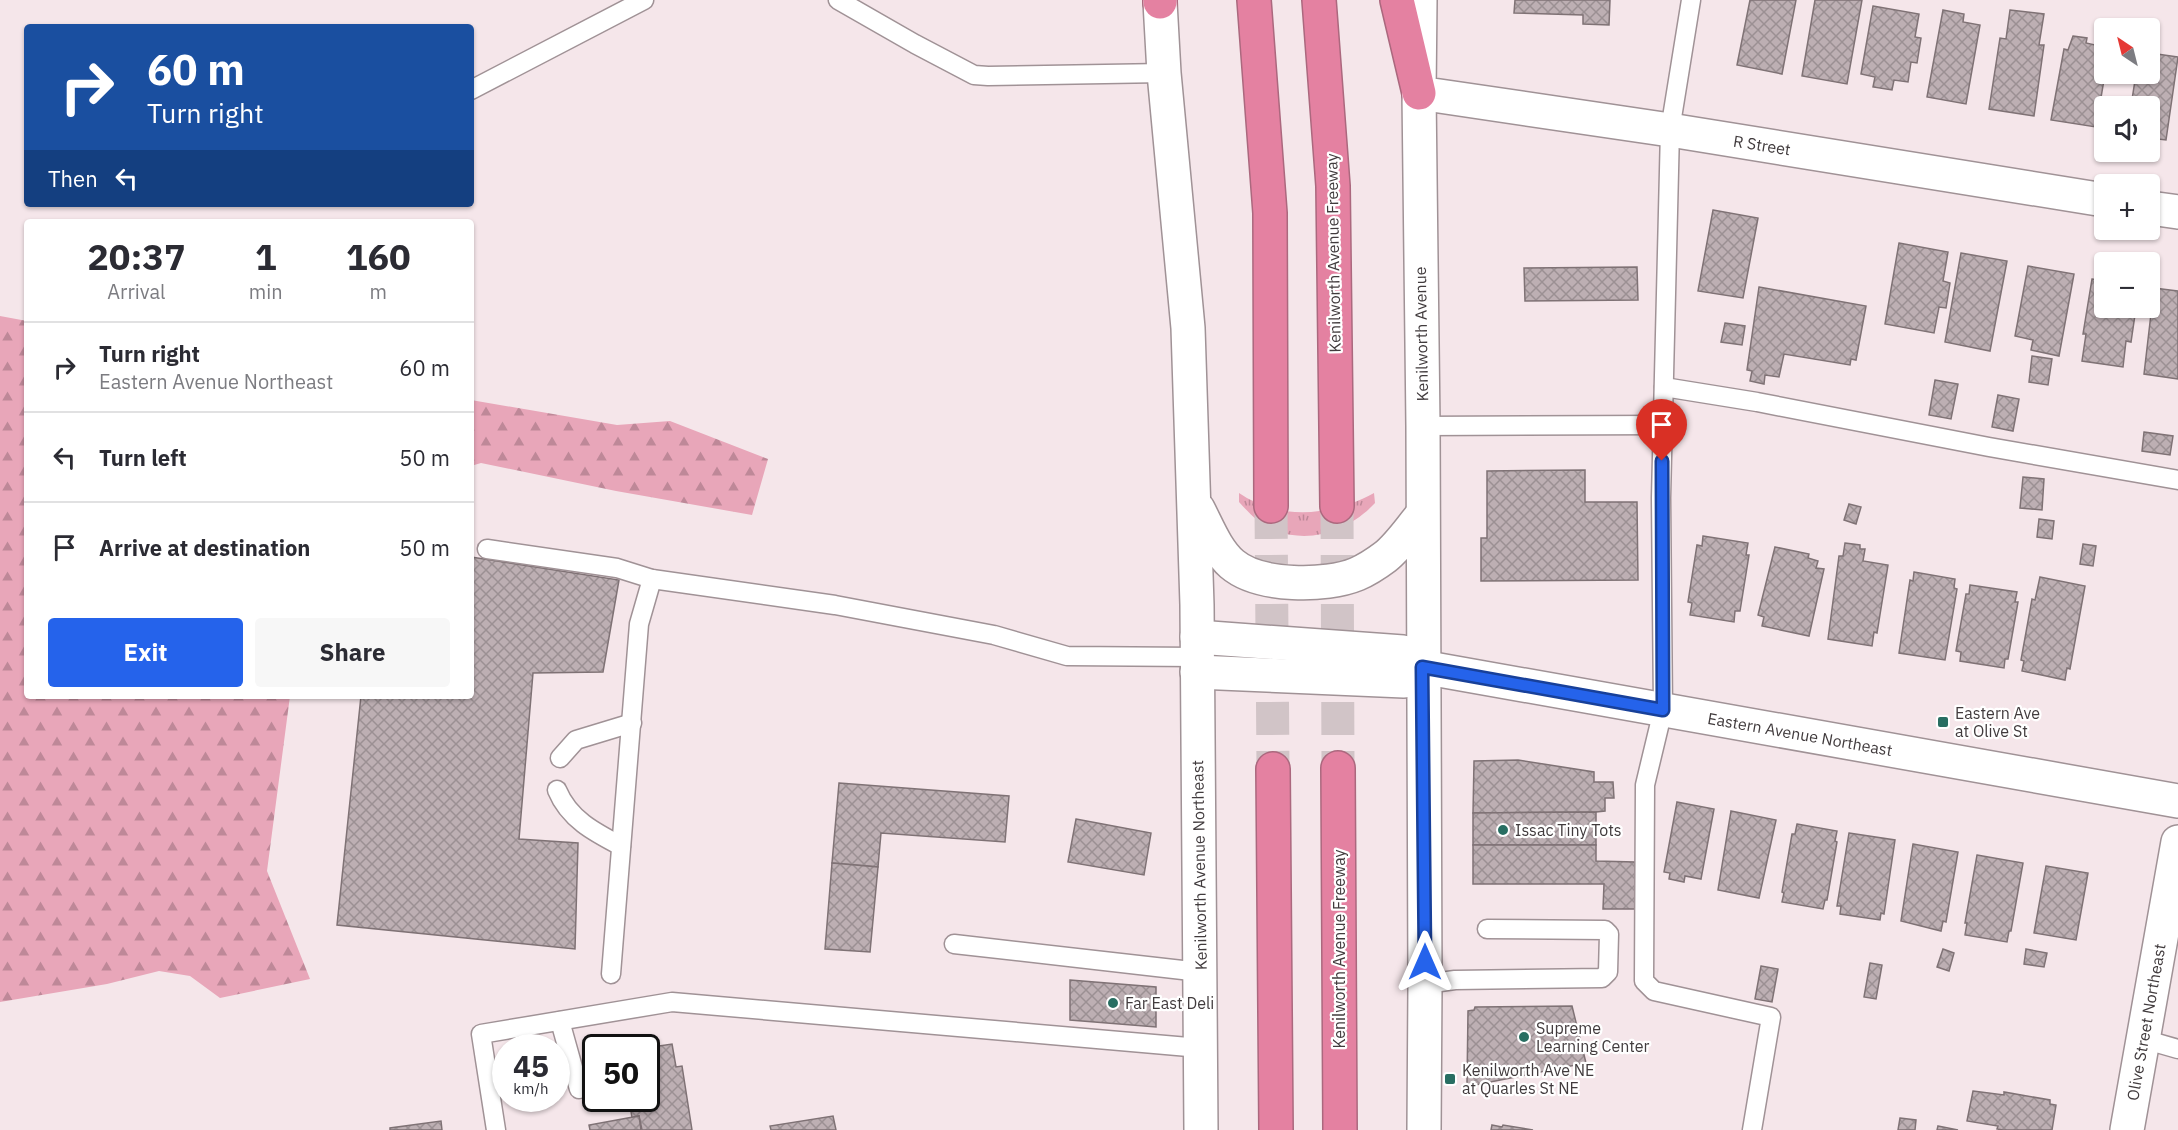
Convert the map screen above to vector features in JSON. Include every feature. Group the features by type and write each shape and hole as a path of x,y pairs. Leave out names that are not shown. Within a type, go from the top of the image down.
{"highway":[{"path":"1254,0 1270,213 1270,506"},
{"name":"Kenilworth Avenue Freeway","path":"1319,0 1333,186 1337,506"},
{"path":"1397,0 1419,93"},
{"name":"Kenilworth Avenue Freeway","path":"1338,768 1340,1130"},
{"path":"1273,769 1275,1130"}],"main road":[{"name":"Kenilworth Avenue","path":"1420,0 1422,667"},
{"path":"1160,1 1164,73 1188,328 1197,655 1404,681 1422,667"},
{"name":"R Street","path":"1419,93 1670,130 2094,198"},
{"path":"2160,209 2178,212"},
{"path":"1194,500 1219,550 1233,565 1257,576 1291,584 1325,581 1357,574 1386,556 1422,515"},
{"name":"Kenilworth Avenue Northeast","path":"1197,655 1201,1130"},
{"path":"1422,667 1424,1130"},
{"name":"Eastern Avenue Northeast","path":"1422,667 2178,801"},
{"name":"Olive Street Northeast","path":"2127,1130 2178,842"}],"lane":[{"path":"474,88 644,0"},
{"path":"838,0 974,75 1164,73"},
{"path":"1691,0 1670,130 1661,498 1663,710 1645,785 1644,981 1654,991 1771,1017 1752,1130"},
{"path":"1664,387 1758,402 1989,447 2178,480"},
{"path":"1422,426 1663,425"},
{"path":"487,549 617,567 652,579 835,605 994,634 1067,656 1197,655"},
{"path":"611,974 640,620 652,579"},
{"path":"560,758 576,740 632,723"},
{"path":"557,790 563,806 589,830 621,846"},
{"path":"1425,984 1455,980 1602,978 1608,972 1609,934 1605,930 1486,929"},
{"path":"954,944 1200,972"},
{"path":"496,1130 481,1034 672,1002 1200,1048"},
{"path":"560,1021 579,1089"},
{"path":"2144,1039 2178,1049"}],"green space":[{"path":"0,316 24,320 24,699 290,699 267,871 310,979 220,998 190,976 159,971 107,984 0,1002"},
{"path":"474,401 617,425 670,421 768,459 752,515 616,491 481,463 474,465"},
{"path":"1239,493 1271,508 1289,511 1306,512 1341,507 1374,493 1375,503 1354,521 1342,527 1317,535 1303,536 1290,535 1265,526 1239,502"}],"building":[{"path":"1515,0 1610,0 1609,25 1583,24 1583,15 1514,13"},
{"path":"1750,0 1796,0 1782,74 1737,65"},
{"path":"1815,0 1862,0 1847,84 1802,76"},
{"path":"1873,6 1919,14 1915,37 1921,38 1917,63 1911,62 1908,82 1894,80 1892,90 1873,87 1875,77 1861,74"},
{"path":"1943,10 1964,14 1963,22 1980,25 1966,104 1927,97"},
{"path":"2010,10 2044,14 2039,45 2044,45 2034,116 1989,109 2000,38 2006,39"},
{"path":"2073,36 2087,38 2086,43 2094,45 2094,84 2103,84 2101,96 2094,96 2094,127 2051,120 2064,49 2068,50"},
{"path":"2160,54 2178,57 2166,140 2160,139 2160,96 2133,96 2134,84 2160,84"},
{"path":"1713,210 1758,218 1743,298 1698,291"},
{"path":"1899,243 1948,252 1943,281 1950,283 1946,308 1939,307 1934,333 1885,324"},
{"path":"1961,253 2007,261 1990,351 1945,342"},
{"path":"2028,266 2074,274 2059,356 2031,350 2033,340 2015,336"},
{"path":"1637,267 1638,300 1525,301 1524,268"},
{"path":"2092,279 2094,279 2094,318 2135,318 2131,342 2126,341 2123,367 2082,361 2086,334 2083,334"},
{"path":"1759,287 1866,306 1856,360 1851,359 1850,365 1784,354 1779,377 1765,375 1764,384 1750,381 1752,371 1747,370"},
{"path":"2160,289 2178,291 2178,379 2144,374 2151,318 2160,318"},
{"path":"1725,323 1745,326 1742,345 1721,342"},
{"path":"2032,356 2052,359 2048,385 2029,382"},
{"path":"1935,380 1958,384 1951,419 1929,415"},
{"path":"1998,395 2019,399 2013,431 1992,427"},
{"path":"2144,432 2173,436 2170,455 2142,451"},
{"path":"1585,470 1585,502 1637,502 1638,580 1481,581 1481,538 1487,538 1487,471"},
{"path":"2023,477 2044,479 2042,510 2020,508"},
{"path":"1849,504 1861,507 1856,524 1844,520"},
{"path":"2039,519 2054,521 2052,539 2037,537"},
{"path":"1703,536 1748,543 1746,555 1749,555 1740,611 1735,611 1734,622 1690,615 1692,603 1688,602 1697,545 1702,546"},
{"path":"1845,543 1860,545 1860,549 1865,549 1863,561 1888,565 1877,633 1874,632 1872,646 1828,639 1839,556 1843,556"},
{"path":"2083,544 2096,546 2093,566 2080,564"},
{"path":"1775,547 1809,554 1808,558 1818,561 1816,568 1824,569 1809,636 1762,626 1764,617 1758,615"},
{"path":"474,557 619,580 603,672 533,673 519,839 578,843 575,949 337,925 361,699 474,699"},
{"path":"1914,572 1955,579 1954,588 1957,589 1945,660 1899,653 1910,580 1913,581"},
{"path":"2040,577 2085,586 2070,669 2067,668 2065,680 2022,671 2024,661 2021,660 2032,599 2035,600"},
{"path":"1970,585 2017,592 2015,602 2018,602 2008,659 2005,659 2004,668 1960,661 1961,652 1956,651 1966,594 1969,594"},
{"path":"1518,760 1594,772 1594,782 1613,782 1614,798 1605,798 1605,811 1596,812 1473,813 1474,761"},
{"path":"839,783 1009,796 1005,842 881,833 878,867 832,863"},
{"path":"1677,802 1714,809 1701,879 1685,876 1684,882 1669,879 1670,873 1664,872"},
{"path":"1731,811 1776,820 1759,898 1718,890"},
{"path":"1596,812 1596,845 1473,845 1473,813"},
{"path":"1076,819 1151,833 1144,875 1068,862"},
{"path":"1797,824 1837,831 1827,900 1825,900 1823,909 1782,902 1792,834 1795,834"},
{"path":"1849,833 1895,840 1884,914 1881,913 1880,920 1840,914 1841,906 1837,906"},
{"path":"1913,844 1958,852 1946,922 1943,921 1941,931 1901,921"},
{"path":"1473,845 1596,845 1596,861 1635,862 1635,909 1603,909 1604,884 1473,884"},
{"path":"1977,855 2023,863 2007,942 1965,935"},
{"path":"832,863 878,867 870,952 825,949"},
{"path":"2046,866 2088,873 2076,940 2034,933"},
{"path":"1943,949 1954,953 1949,971 1937,967"},
{"path":"2026,949 2047,953 2044,967 2024,964"},
{"path":"1870,963 1882,965 1876,999 1864,997"},
{"path":"1761,966 1778,969 1772,1002 1755,999"},
{"path":"1070,980 1156,987 1156,1027 1070,1020"},
{"name":"Supreme Learning Center","path":"1572,1006 1586,1063 1475,1085 1467,1084 1468,1011 1474,1010 1475,1007"},
{"path":"672,1044 676,1067 682,1066 692,1130 642,1130 639,1116 632,1118 631,1112 660,1112 660,1046"},
{"path":"1973,1091 2004,1095 2004,1092 2050,1100 2050,1104 2056,1105 2052,1130 2003,1130 1997,1129 1998,1126 1967,1121"},
{"path":"639,1116 641,1130 590,1130 589,1125"},
{"path":"833,1116 836,1130 771,1130 770,1126"},
{"path":"1900,1118 1916,1120 1915,1130 1898,1130"},
{"path":"441,1121 442,1130 390,1130 390,1128"},
{"path":"1492,1125 1502,1127 1503,1125 1533,1130 1491,1130"},
{"path":"1938,1126 1958,1130 1937,1130"}],"tunnel":[{"path":"1271,506 1273,769"},
{"path":"1337,506 1338,768"}],"place":[{"name":"Eastern Ave at Olive St","path":"1943,722"},
{"name":"Issac Tiny Tots","path":"1503,830"},
{"name":"Far East Deli","path":"1113,1003"},
{"name":"Supreme Learning Center","path":"1524,1037"},
{"name":"Kenilworth Ave NE at Quarles St NE","path":"1450,1079"}],"route":[{"path":"1425,962 1422,667 1663,710 1662,461"}]}
